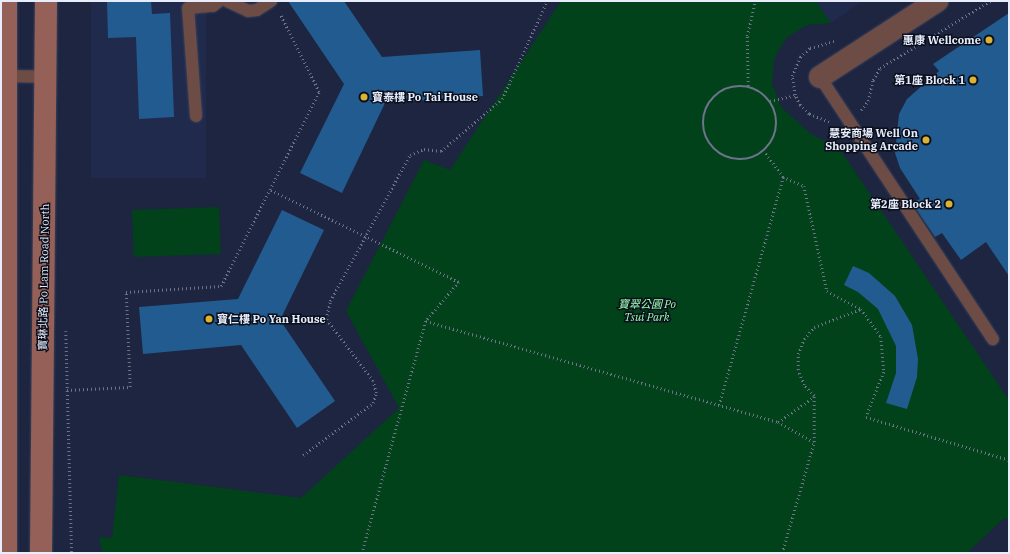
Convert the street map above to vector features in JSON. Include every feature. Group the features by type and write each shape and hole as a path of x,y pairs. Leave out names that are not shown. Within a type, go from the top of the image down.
{"main road":[{"path":"6,1 4,76 6,553"},
{"name":"寶琳北路 Po Lam Road North","path":"41,553 46,1"}],"street":[{"path":"820,77 937,1"}],"lane":[{"path":"196,116 188,8 213,6 219,1"},
{"path":"227,1 248,11 257,10 274,4"},
{"path":"4,76 45,77"},
{"path":"820,77 993,339"}],"path":[{"path":"303,456 373,403 376,393 373,381 326,319 330,301 367,236 410,155 424,149 441,151 502,99 547,1"},
{"path":"748,86 746,36 755,1"},
{"path":"67,390 130,387 126,292 222,286 319,92 274,4"},
{"path":"748,86 770,101 775,111 777,128 764,152 753,158 728,159 708,144 703,132 702,120 713,97 723,89 748,86"},
{"path":"770,101 795,95"},
{"path":"764,152 783,177 804,186 827,291 861,309 880,337 885,360 881,383 866,417 1009,460"},
{"path":"719,405 783,177"},
{"path":"271,190 459,282 426,321 362,553"},
{"path":"782,553 814,442 814,396 804,385 798,370 798,354 804,339 814,327 861,309"},
{"path":"426,321 778,422 814,442"},
{"path":"778,422 814,396"}],"shaded area":[{"path":"91,1 206,1 206,178 91,178"},
{"path":"816,1 863,1 831,23"}],"green space":[{"name":"寶翠公園 Po Tsui Park","path":"561,1 816,1 831,23 807,25 786,38 774,59 772,84 781,107 811,134 839,148 1009,400 1009,520 1004,518 967,553 102,553 99,537 112,538 119,475 301,498 399,408 346,311 424,160 450,170"},
{"path":"219,207 221,254 134,257 132,210"}],"building":[{"path":"107,1 151,1 152,14 170,13 174,117 139,119 136,37 108,38"},
{"name":"寶泰樓 Po Tai House","path":"288,1 344,1 382,57 480,50 483,96 385,103 342,193 300,173 344,84"},
{"path":"1009,13 1009,276 986,242 961,260 942,233 935,237 912,203 920,199 900,168 895,153 899,114 907,99 939,71 933,64"},
{"name":"寶仁樓 Po Yan House","path":"282,210 324,230 280,320 335,401 297,428 241,345 143,354 139,307 238,299"},
{"path":"853,266 869,273 895,296 912,325 918,359 917,377 907,409 886,403 896,373 896,346 878,309 858,292 844,285"}],"place":[{"name":"惠康 Wellcome","path":"989,40"},
{"name":"第1座 Block 1","path":"973,80"},
{"name":"寶泰樓 Po Tai House","path":"364,97"},
{"name":"慧安商場 Well On Shopping Arcade","path":"926,140"},
{"name":"第2座 Block 2","path":"949,204"},
{"name":"寶仁樓 Po Yan House","path":"209,319"}]}
